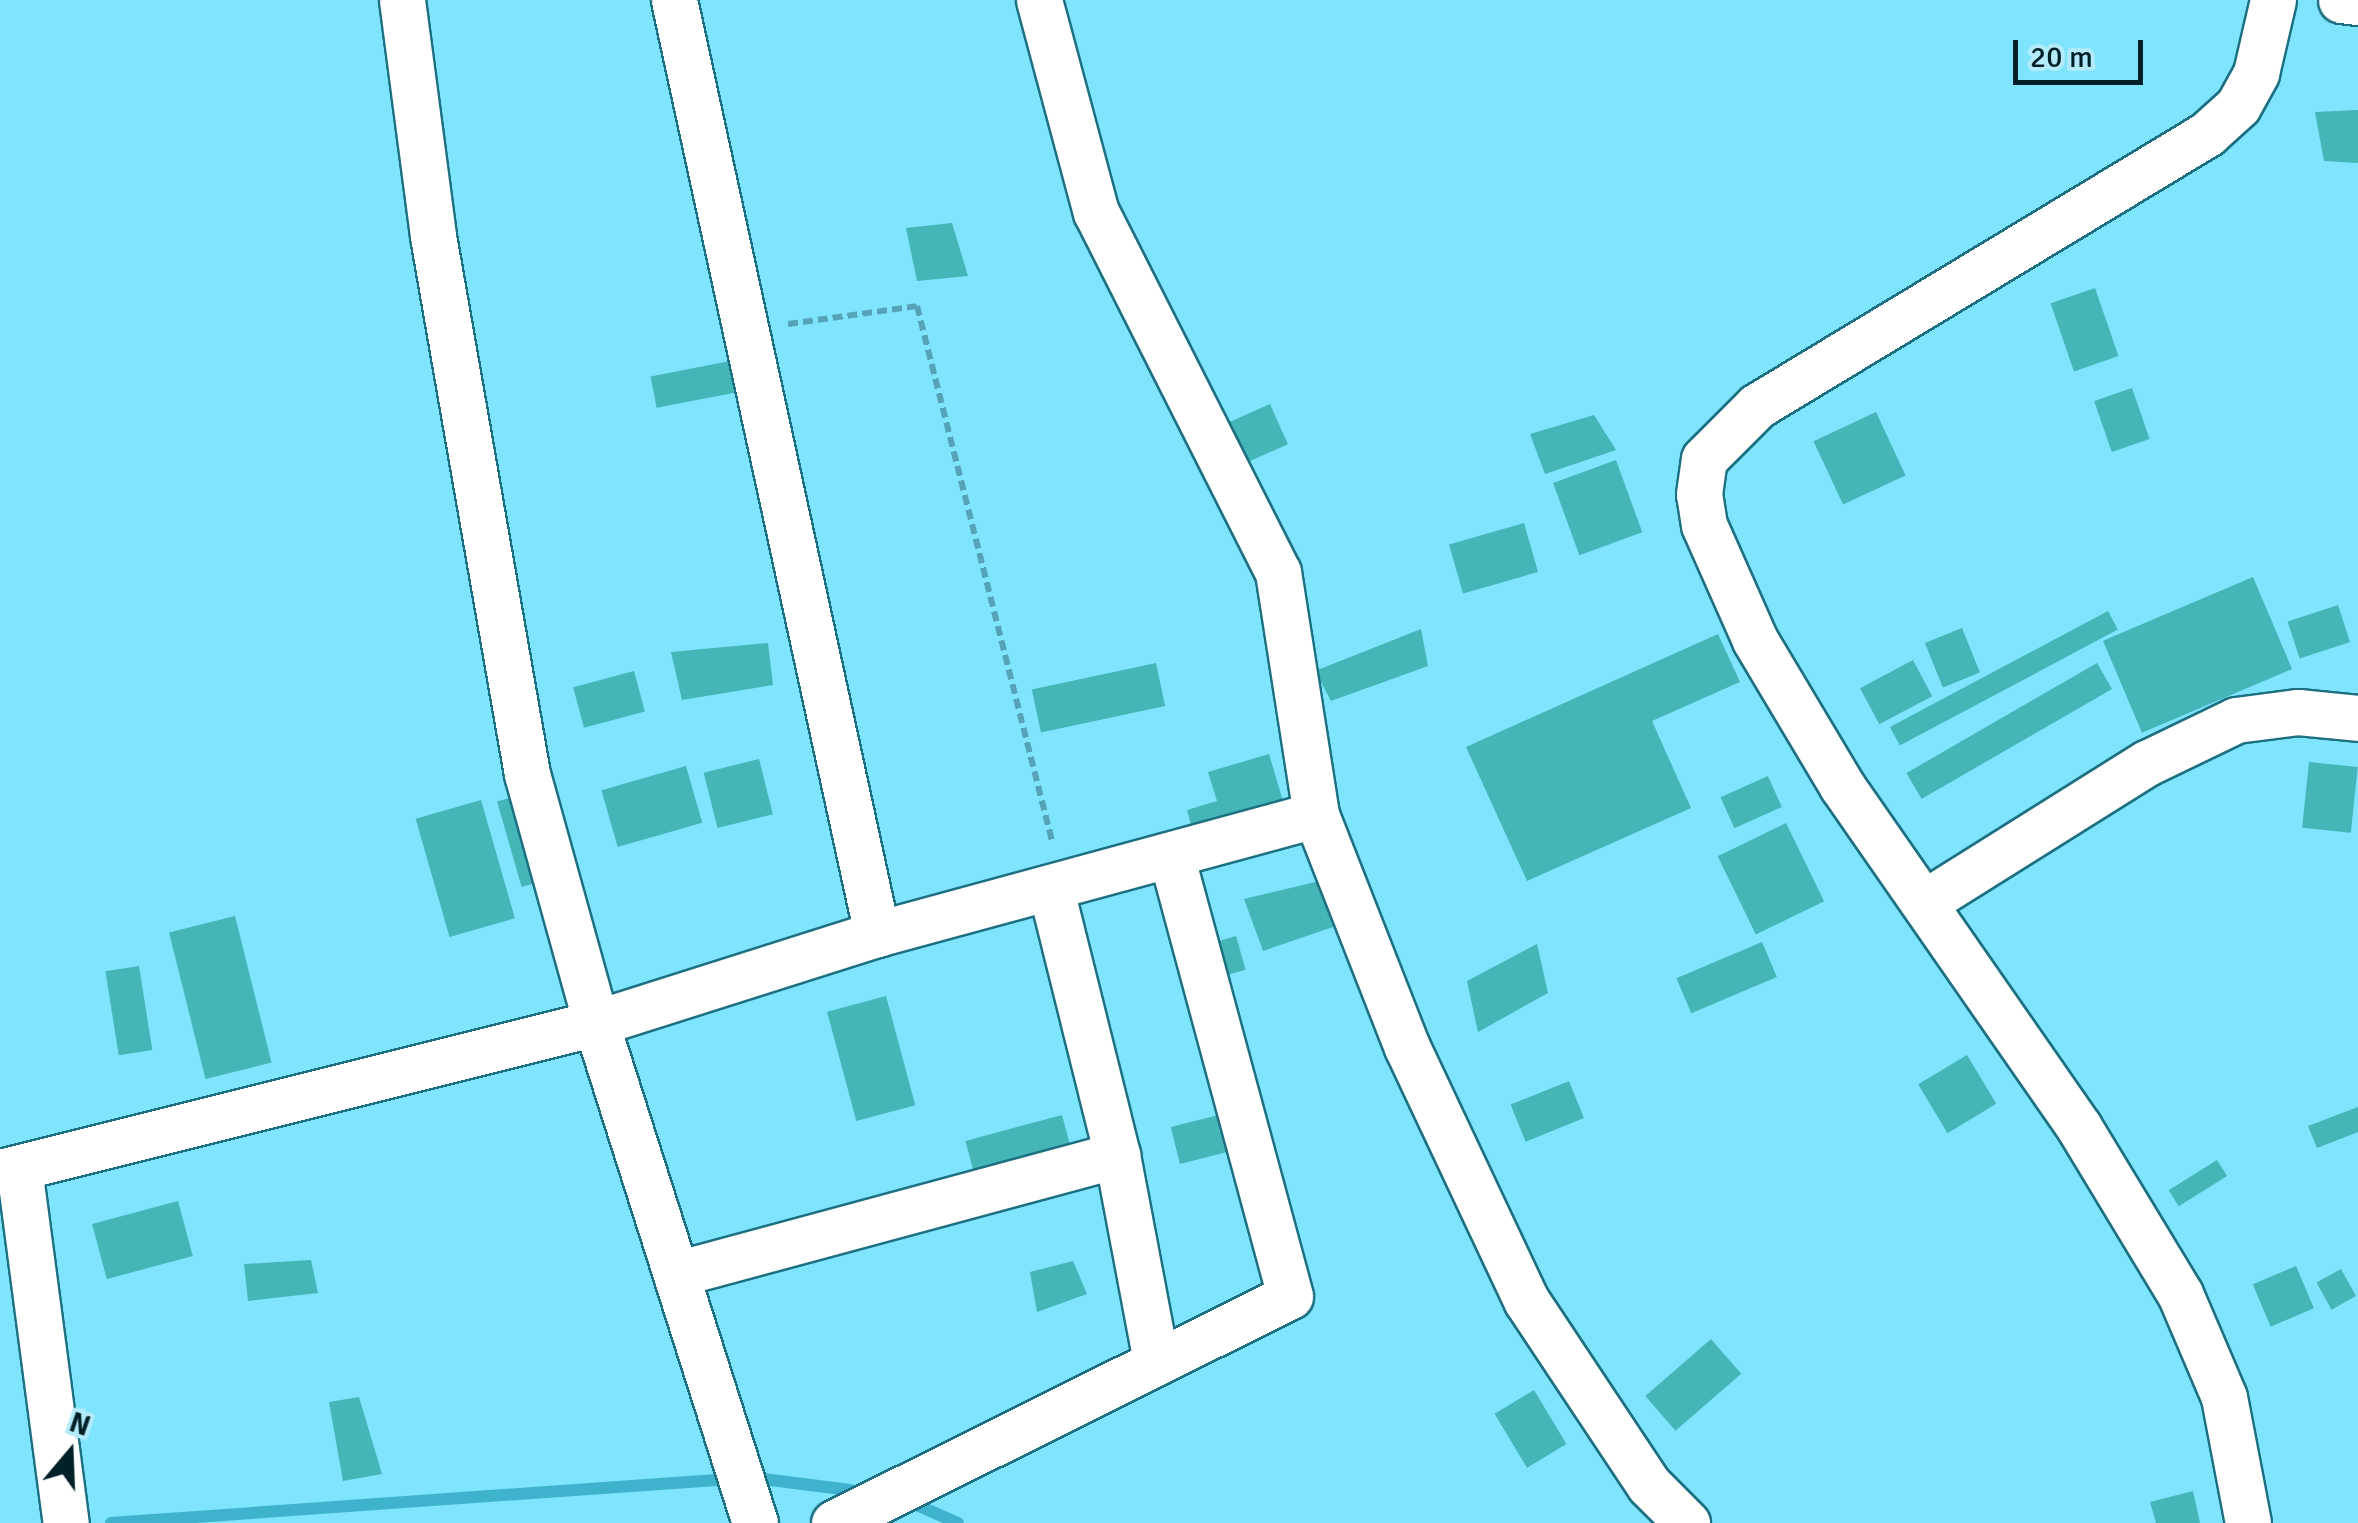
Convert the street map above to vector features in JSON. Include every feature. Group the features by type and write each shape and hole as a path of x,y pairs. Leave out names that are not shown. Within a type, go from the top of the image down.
{"street":[{"path":"402,0 433,236 527,774 596,1023 756,1523"},
{"path":"674,0 877,934"},
{"path":"1039,0 1096,212 1278,572 1316,815 1490,1236 1649,1485 1687,1523"},
{"path":"2248,1523 2224,1396 2180,1294 2079,1127 1842,786 1755,640 1704,526 1704,459 1757,406 2207,134 2238,106 2256,73 2273,0"},
{"path":"2341,0 2358,2"},
{"path":"1925,902 2147,763 2236,720 2298,712 2358,718"},
{"path":"66,1523 10,1170 596,1023 877,934 1316,815"},
{"path":"834,1523 1290,1296 1171,856"},
{"path":"1057,888 1118,1155 1156,1362"},
{"path":"676,1274 1118,1155"}],"path":[{"path":"746,329 917,306 1057,888"}],"building":[{"path":"2358,110 2358,163 2324,161 2315,112"},
{"path":"952,223 968,276 917,281 906,228"},
{"path":"2095,288 2118,356 2074,371 2051,303"},
{"path":"735,360 741,391 657,408 651,376"},
{"path":"2132,388 2150,439 2112,452 2094,401"},
{"path":"1270,404 1288,444 1247,462 1229,422"},
{"path":"1876,412 1906,475 1843,505 1813,441"},
{"path":"1594,415 1616,450 1545,474 1530,434"},
{"path":"1616,460 1642,532 1579,555 1553,483"},
{"path":"1524,523 1538,572 1463,594 1449,544"},
{"path":"2253,577 2292,669 2142,733 2103,641"},
{"path":"2338,605 2350,642 2300,658 2288,621"},
{"path":"2108,611 2118,630 1900,746 1890,727"},
{"path":"1962,628 1980,673 1943,687 1925,643"},
{"path":"1421,629 1428,666 1331,701 1315,671"},
{"path":"1718,634 1740,682 1652,721 1691,808 1527,881 1466,747"},
{"path":"768,643 773,685 682,700 671,652"},
{"path":"1913,660 1932,696 1879,724 1860,688"},
{"path":"1156,663 1165,706 1041,732 1032,689"},
{"path":"2097,663 2112,689 1921,799 1906,773"},
{"path":"634,671 645,712 584,728 573,687"},
{"path":"1269,754 1285,808 1194,836 1187,810 1217,801 1208,772"},
{"path":"759,759 773,814 717,828 704,773"},
{"path":"2309,762 2358,767 2351,833 2302,828"},
{"path":"686,766 702,823 618,847 601,790"},
{"path":"1768,776 1782,807 1734,828 1720,797"},
{"path":"523,794 548,880 522,887 497,801"},
{"path":"481,800 515,918 450,937 416,819"},
{"path":"1786,823 1824,901 1756,935 1718,856"},
{"path":"1324,880 1333,927 1263,951 1244,899"},
{"path":"235,916 272,1063 206,1079 169,932"},
{"path":"1236,936 1246,970 1222,977 1212,943"},
{"path":"1762,942 1777,977 1691,1013 1676,978"},
{"path":"1537,944 1548,993 1478,1032 1467,981"},
{"path":"139,966 152,1050 119,1055 105,971"},
{"path":"886,996 915,1105 856,1121 827,1012"},
{"path":"1967,1055 1996,1104 1947,1133 1918,1084"},
{"path":"1569,1081 1584,1118 1526,1142 1511,1105"},
{"path":"2358,1107 2358,1132 2317,1148 2308,1126"},
{"path":"1227,1113 1236,1150 1180,1164 1171,1127"},
{"path":"1062,1115 1075,1163 978,1189 965,1141"},
{"path":"2217,1160 2227,1176 2179,1206 2169,1190"},
{"path":"178,1201 193,1256 107,1279 92,1224"},
{"path":"311,1260 318,1293 248,1301 244,1264"},
{"path":"1073,1261 1087,1294 1037,1312 1030,1272"},
{"path":"2296,1266 2314,1308 2271,1327 2253,1284"},
{"path":"2341,1269 2356,1296 2332,1310 2317,1283"},
{"path":"1711,1339 1741,1374 1676,1431 1645,1396"},
{"path":"1534,1390 1566,1444 1527,1468 1495,1414"},
{"path":"359,1397 382,1474 343,1481 329,1402"},
{"path":"2193,1491 2200,1523 2156,1523 2150,1502"}],"waterway":[{"path":"755,1478 850,1490"},
{"path":"111,1523 716,1480"},
{"path":"912,1503 958,1523"}]}
